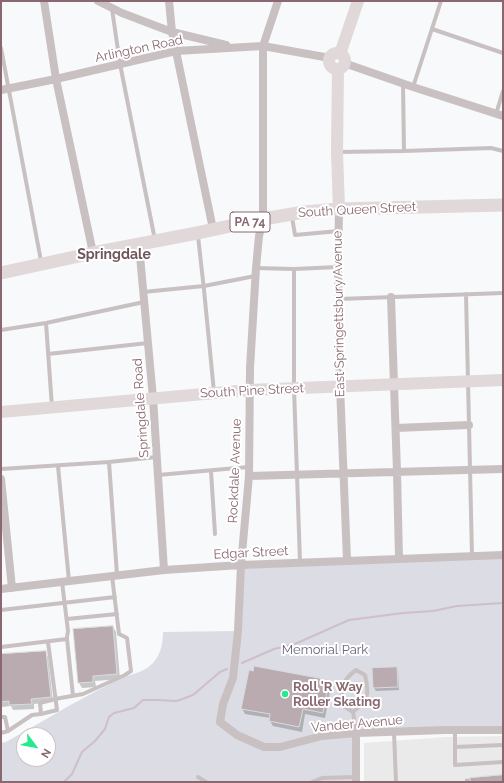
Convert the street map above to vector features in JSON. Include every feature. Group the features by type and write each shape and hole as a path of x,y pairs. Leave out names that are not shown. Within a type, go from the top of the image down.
{"main road":[{"name":"South Queen Street","path":"1,273 93,253 292,214 339,209 503,205"}],"street":[{"path":"44,1 56,80 93,253"},
{"path":"98,1 112,9 172,32 234,47"},
{"path":"169,1 172,32 213,229"},
{"name":"Rockdale Avenue","path":"220,722 223,704 233,678 238,631 249,476 250,360 256,272 263,219 263,46 278,1"},
{"name":"East Springettsbury Avenue","path":"347,560 340,386 338,266 339,209 337,152 338,61 358,1"},
{"name":"Arlington Road","path":"5,89 56,80 176,51 263,46 338,61 403,84 500,115"},
{"name":"Springdale Road","path":"139,245 153,398 164,570"},
{"path":"391,297 399,558"},
{"name":"South Pine Street","path":"1,412 214,392 503,380"},
{"path":"396,428 469,425"},
{"path":"249,476 503,469"},
{"path":"1,479 12,588"},
{"name":"Edgar Street","path":"1,589 164,570 300,562 503,555"},
{"name":"Vander Avenue","path":"220,722 237,735 264,748 280,747 322,736 356,733 503,730"},
{"path":"356,733 356,779"}],"lane":[{"path":"413,87 441,1"},
{"path":"112,9 120,64 155,242"},
{"path":"432,29 503,53"},
{"path":"1,48 5,89 42,264"},
{"path":"403,84 404,151"},
{"path":"500,115 503,91"},
{"path":"337,152 491,148 503,151"},
{"path":"292,214 295,235 338,230"},
{"path":"197,233 204,286 214,392"},
{"path":"143,292 204,286 256,272 338,266"},
{"path":"294,269 294,388 300,562"},
{"path":"339,299 503,293"},
{"path":"466,294 472,556"},
{"path":"1,330 46,323 144,302"},
{"path":"46,323 52,407"},
{"path":"48,354 148,343"},
{"path":"1,469 58,466 157,457"},
{"path":"41,714 40,703 83,694 125,675 130,671 127,638 119,634 114,596 115,576 109,462"},
{"path":"58,466 66,582 64,602 68,635 66,639 73,696"},
{"path":"158,475 248,467"},
{"path":"211,471 215,534"},
{"path":"1,610 114,596"},
{"path":"67,619 117,614"},
{"path":"1,647 66,639"},
{"path":"1,733 8,731 32,714 41,714 57,710 48,642"},
{"path":"353,712 363,703 368,695 368,686 365,675 356,670 349,675 343,683 342,696 342,705 353,712 356,733"},
{"path":"1,717 5,717 8,731"},
{"path":"455,730 455,765 503,762"},
{"path":"394,732 396,782"},
{"path":"455,747 503,745"},
{"path":"198,777 206,782"},
{"path":"312,782 322,778 356,779"}],"shaded area":[{"path":"503,736 503,782 364,782 364,743 446,737"}],"green space":[{"name":"Memorial Park","path":"503,555 503,730 356,733 356,782 1,782 1,743 16,736 16,767 56,767 56,727 33,727 108,685 149,666 156,660 160,652 163,632 238,631 241,565"}],"building":[{"path":"113,626 117,674 93,676 93,682 78,683 73,629"},
{"path":"46,651 51,697 31,699 32,704 9,705 9,701 1,702 1,654"},
{"name":"Roll 'R Way Roller Skating","path":"254,666 329,680 323,713 303,709 299,727 269,721 270,714 241,709 249,670 253,671"},
{"path":"397,667 398,687 373,688 372,668"},
{"path":"503,775 503,782 470,782 470,778"}],"waterway":[{"path":"242,663 274,649 295,644 349,620 403,613 433,611 457,606 503,603"},
{"path":"64,782 72,774 82,752 95,741 105,729 109,717 114,713 134,708 143,700 177,701 193,695 220,672 227,669"}],"place":[{"name":"Roll 'R Way Roller Skating","path":"285,694"}],"district":[{"name":"Springdale","path":"114,255"}]}
